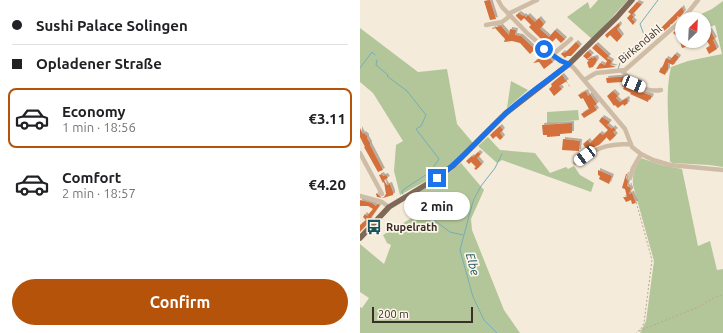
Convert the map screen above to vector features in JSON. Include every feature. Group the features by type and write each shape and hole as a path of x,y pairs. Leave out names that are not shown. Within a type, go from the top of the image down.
{"main road":[{"path":"360,238 389,207 450,169 506,113 569,64 617,17 632,0"}],"street":[{"path":"498,0 509,15 528,34 553,55 573,67 625,129 631,144 641,154 656,161 670,165 723,170"},
{"path":"486,25 502,22 526,2 537,0"},
{"name":"Birkendahl","path":"689,12 698,0"},
{"name":"Birkendahl","path":"584,80 596,73 622,71 642,56 675,27"},
{"path":"553,55 560,47 565,45 571,39"},
{"path":"622,71 634,84 652,92 661,90"},
{"path":"575,163 602,147 615,144 631,144"},
{"path":"360,152 382,194"},
{"path":"630,178 634,165 641,154"},
{"path":"360,196 382,202 389,207"}],"path":[{"path":"674,64 680,56"},
{"path":"564,78 570,87"},
{"path":"630,178 652,260 646,317 639,331"},
{"path":"636,333 723,295"}],"green space":[{"path":"598,0 628,0 592,39 567,17 588,2 590,9"},
{"path":"723,1 723,167 673,163 670,162 668,102 671,67 688,61 722,54 715,25 711,27 711,12 705,12"},
{"path":"360,28 418,72 447,69 457,124 473,143 437,175 400,195 394,171 396,145 403,141 373,93 360,82"},
{"path":"511,81 528,90 507,108"},
{"path":"578,110 579,120 547,123 547,112"},
{"path":"488,137 500,150 535,153 550,173 566,167 568,169 574,166 580,175 594,183 591,192 502,160 497,163 478,146"},
{"path":"641,158 661,165 682,169 698,246 710,241 717,270 723,269 723,333 640,333 646,321 654,261 633,185 634,171"},
{"path":"461,163 484,190 471,219 472,230 504,310 520,333 360,333 360,307 362,308 369,298 360,292 360,244 384,264 391,245 387,243 383,235 420,213 408,198 444,177"}],"building":[{"path":"490,0 496,19 490,20 484,1"},
{"path":"637,2 642,4 632,15 634,17 632,19 635,22 633,25 627,18 631,14 628,12"},
{"path":"682,7 684,12 677,12"},
{"path":"519,13 526,17 528,15 535,22 539,18 544,24 540,29 549,37 555,30 565,39 561,43 556,38 549,45 546,44 529,27 531,25 524,18 521,21 516,16"},
{"path":"675,14 675,21 670,24 670,26 664,31 661,28"},
{"path":"619,23 620,26 617,29 622,36 617,42 610,35 607,38 605,35"},
{"path":"501,26 509,35 510,29 516,30 515,35 521,36 535,49 530,54 520,43 512,41 504,42 505,39 495,28 492,28"},
{"path":"711,32 715,39 713,40 717,49 709,54 706,48 711,48"},
{"path":"576,42 580,46 571,56 567,56 565,58 561,54 566,52"},
{"path":"596,44 609,56 607,58 612,61 610,65 616,67 596,69 600,63 605,65 607,61 592,48"},
{"path":"588,51 592,55 587,59 596,57 597,60 593,67 589,68 587,62 589,61 583,56"},
{"path":"546,53 553,62 544,69 539,62 533,63"},
{"path":"675,54 679,57 673,65 668,63 668,71 667,70 665,75 659,72 666,58 670,60"},
{"path":"562,75 567,81 559,86 562,89 554,96 549,89 552,86 551,84"},
{"path":"622,77 625,79 622,82 607,83 606,78"},
{"path":"624,82 632,88 652,96 650,100 649,99 648,102 630,94 631,93 623,89 624,87 622,86"},
{"path":"586,91 588,96 590,94 597,104 594,106 597,110 584,118 581,114 589,109 583,98 581,99 578,95"},
{"path":"613,91 618,96 616,98 620,102 627,98 628,103 624,106 623,104 618,108 615,105 614,106 607,96"},
{"path":"602,117 610,122 607,125 616,130 613,132 616,135 610,141 607,137 599,145 587,150 583,144 588,140 590,143 600,133 603,135 608,130 599,121"},
{"path":"572,123 572,133 547,137 547,135 543,135 542,125"},
{"path":"500,126 503,130 500,133 503,137 500,140 496,136 493,139 490,135"},
{"path":"360,128 363,134 364,133 367,136 383,170 378,172 364,147 360,137"},
{"path":"563,139 580,141 579,151 562,150"},
{"path":"478,152 481,154 477,158 482,164 476,170 474,168 476,167 471,162 469,164 466,161"},
{"path":"598,170 612,176 609,184 599,179 600,176 598,175"},
{"path":"382,174 383,176 386,175 388,178 384,180 387,185 390,184 393,195 382,198 386,194 384,182 383,183 379,175"},
{"path":"626,174 628,181 627,186 631,188 629,194 632,193 636,203 632,204 631,200 626,202 623,197 627,197 625,189 622,188"},
{"path":"377,193 382,198 377,197 376,194"},
{"path":"360,200 372,203 376,206 377,204 380,205 370,219 371,220 360,232 360,225 366,220 363,217 365,214 367,216 373,209 368,206 360,206"}],"waterway":[{"name":"Elbe","path":"638,47 646,40 640,24 658,0"},
{"path":"360,68 372,52 375,55"},
{"path":"377,60 376,65 388,75 387,76 407,91 426,115 421,126 416,129 439,159 430,172 403,190 403,194"},
{"name":"Elbe","path":"618,69 620,63"},
{"name":"Elbe","path":"497,333 484,320 473,297 460,250 474,199 481,186 495,168 502,154"},
{"path":"407,200 450,232 463,235"}],"place":[{"name":"Rupelrath","path":"374,227"}],"route":[{"path":"437,178 450,169 494,123 569,64 561,61 544,49"}]}
